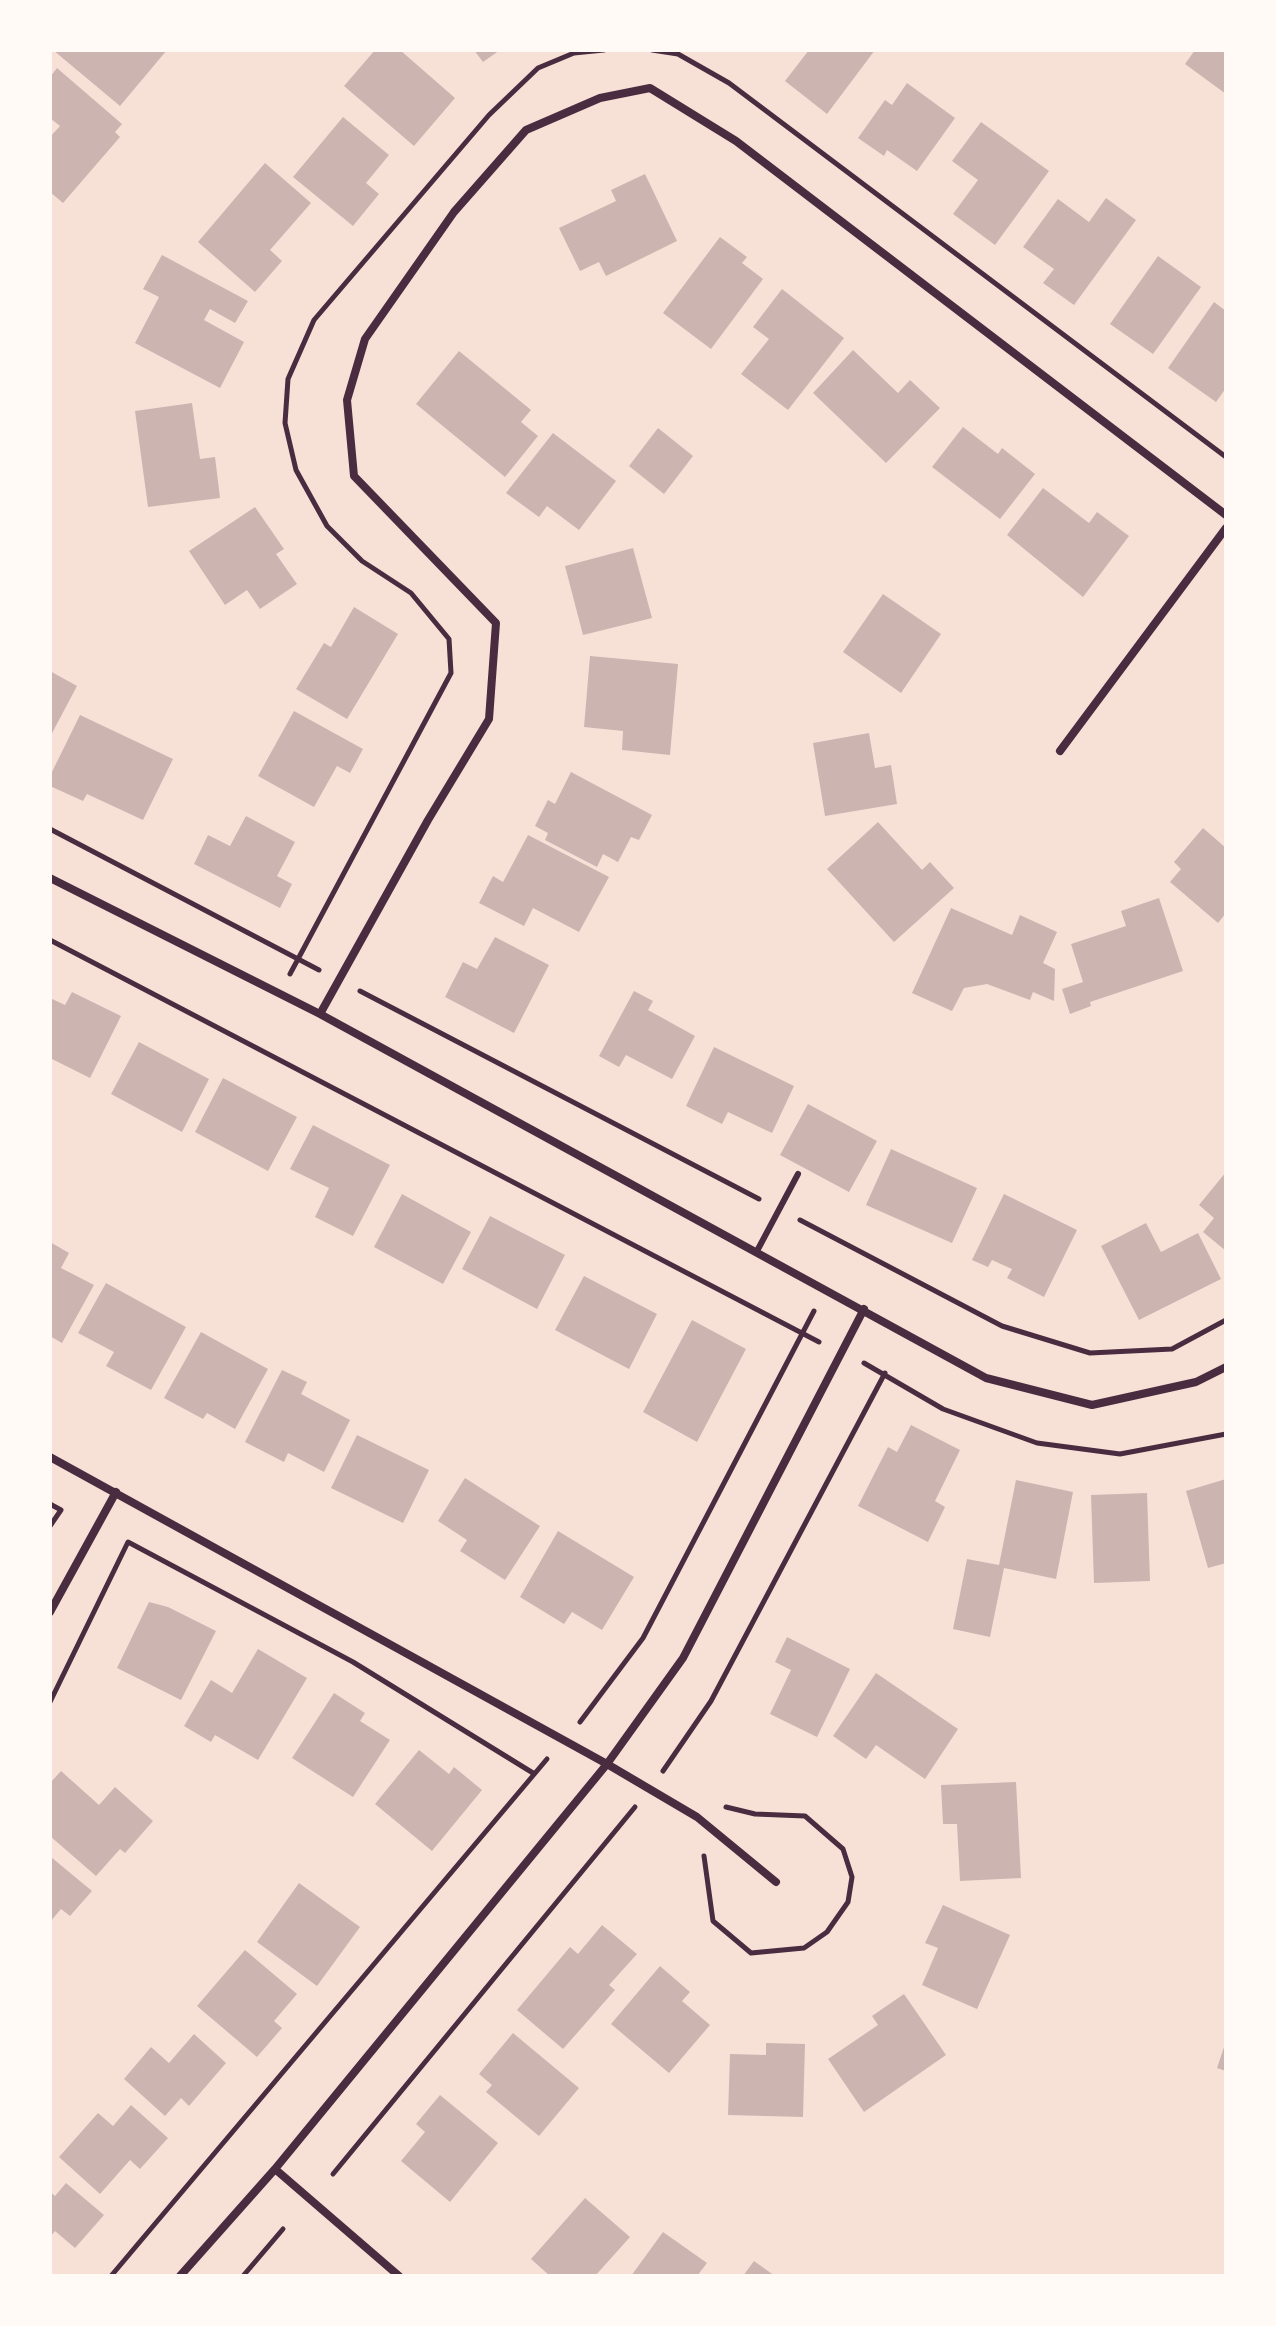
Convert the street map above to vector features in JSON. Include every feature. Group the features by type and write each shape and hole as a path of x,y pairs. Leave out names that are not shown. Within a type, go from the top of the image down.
{"street":[{"path":"320,1014 489,719 496,623 354,476 347,400 365,339 454,212 526,130 600,98 650,88 736,141 1226,515"},
{"path":"1060,751 1226,528"},
{"path":"50,878 320,1014 986,1378 1092,1405 1196,1382 1226,1367"},
{"path":"180,2276 275,2169 607,1764 683,1658 864,1309"},
{"path":"50,1457 607,1764 697,1817 776,1882"},
{"path":"50,1612 116,1492"},
{"path":"275,2169 399,2276"}],"lane":[{"path":"757,1251 798,1174"}],"path":[{"path":"652,50 678,54 729,83 1226,457"},
{"path":"50,829 1002,1326 1090,1353 1172,1349 1226,1320"},
{"path":"50,940 802,1334 885,1373 943,1409 1037,1443 1120,1454 1226,1434"},
{"path":"111,2276 533,1773 566,1740 643,1638 826,1289"},
{"path":"50,1504 61,1510 50,1526"},
{"path":"50,1702 128,1542 353,1662 533,1773"},
{"path":"243,2276 283,2229"}],"building":[{"path":"53,50 167,50 120,106"},
{"path":"375,50 400,50 455,98 414,146 344,86"},
{"path":"474,50 500,50 483,62"},
{"path":"809,50 875,50 827,114 785,81"},
{"path":"1195,50 1226,50 1226,94 1185,64"},
{"path":"57,68 122,124 115,132 120,137 63,203 50,192 50,137 60,126 50,118 50,77"},
{"path":"907,83 955,118 917,171 887,150 884,156 858,138 885,100 892,105"},
{"path":"343,117 389,155 366,183 379,194 353,226 293,177"},
{"path":"981,122 1049,171 995,245 953,214 978,180 952,161"},
{"path":"265,163 311,203 270,250 282,261 255,292 198,242"},
{"path":"645,174 677,241 606,276 599,262 580,271 559,228 616,201 611,190"},
{"path":"1106,198 1136,220 1074,305 1043,283 1054,269 1023,247 1058,199 1089,222"},
{"path":"720,237 747,257 742,263 763,279 711,349 663,313"},
{"path":"162,255 248,301 235,323 210,309 204,320 244,342 220,388 135,343 159,297 143,289"},
{"path":"1158,256 1201,287 1153,354 1110,324"},
{"path":"782,289 844,338 788,410 741,374 769,339 753,327"},
{"path":"1214,302 1226,311 1226,388 1216,402 1168,368"},
{"path":"853,350 898,393 910,380 940,408 886,463 813,393"},
{"path":"459,351 531,410 521,422 538,436 505,477 416,404"},
{"path":"192,403 200,459 215,457 220,498 148,507 135,411"},
{"path":"963,427 998,454 1002,448 1035,474 1000,519 932,467"},
{"path":"658,428 693,456 664,494 629,466"},
{"path":"553,433 616,481 579,530 547,506 539,517 506,493"},
{"path":"1043,488 1089,523 1097,512 1129,536 1083,597 1007,535"},
{"path":"255,507 284,549 276,554 297,584 260,609 247,590 225,605 189,551"},
{"path":"633,548 652,618 583,635 565,566"},
{"path":"883,594 941,634 901,693 843,652"},
{"path":"354,607 398,634 347,719 296,689 324,643 331,647"},
{"path":"590,656 678,664 670,755 622,750 623,731 584,727"},
{"path":"50,671 77,686 50,737"},
{"path":"294,711 363,749 350,773 337,766 314,807 258,776"},
{"path":"80,715 173,759 143,820 87,794 83,801 50,786 50,776"},
{"path":"869,733 875,768 891,765 897,804 825,816 813,743"},
{"path":"571,772 652,815 639,840 631,837 618,862 603,854 597,867 545,840 548,833 535,826 548,800 555,804"},
{"path":"246,816 295,842 277,876 292,884 280,908 194,864 208,835 230,846"},
{"path":"878,822 922,870 930,862 954,888 894,942 827,869"},
{"path":"1203,828 1226,848 1226,913 1218,923 1170,882 1181,869 1174,862"},
{"path":"528,835 609,877 579,932 533,908 524,926 479,903 493,876 503,882"},
{"path":"1159,898 1183,971 1090,1002 1091,1006 1070,1014 1062,989 1083,982 1071,944 1126,926 1121,911"},
{"path":"951,908 1012,935 1020,915 1057,932 1043,963 1055,969 1054,1001 1033,992 1030,1000 987,984 964,988 952,1011 912,993"},
{"path":"495,937 549,965 514,1033 445,997 463,962 477,969"},
{"path":"634,991 653,1001 648,1010 695,1036 672,1079 626,1055 619,1067 599,1056"},
{"path":"72,992 121,1016 90,1078 50,1058 50,998 65,1005"},
{"path":"139,1042 209,1079 182,1132 111,1094"},
{"path":"714,1047 794,1086 772,1133 728,1112 722,1124 686,1106"},
{"path":"223,1078 297,1117 268,1171 195,1132"},
{"path":"808,1104 877,1141 849,1192 780,1155"},
{"path":"313,1125 390,1165 353,1236 315,1217 329,1188 290,1169"},
{"path":"891,1149 977,1188 952,1243 866,1205"},
{"path":"1226,1172 1226,1251 1203,1232 1214,1218 1199,1205"},
{"path":"402,1194 471,1232 443,1284 374,1247"},
{"path":"1004,1194 1077,1230 1044,1297 1007,1278 1012,1269 992,1260 988,1267 972,1260"},
{"path":"490,1216 565,1255 537,1309 462,1269"},
{"path":"1146,1223 1161,1252 1198,1233 1221,1279 1139,1320 1101,1246"},
{"path":"50,1242 69,1253 61,1268 94,1285 62,1343 50,1336"},
{"path":"584,1276 657,1314 629,1369 555,1330"},
{"path":"106,1283 186,1327 151,1390 106,1366 114,1352 78,1333"},
{"path":"692,1320 746,1349 697,1442 643,1412"},
{"path":"201,1332 268,1369 235,1429 207,1413 203,1419 164,1398"},
{"path":"282,1370 307,1382 301,1394 350,1420 324,1472 288,1453 284,1462 245,1442"},
{"path":"911,1425 960,1450 935,1501 945,1507 928,1542 858,1506 888,1447 897,1452"},
{"path":"357,1435 429,1470 403,1523 331,1488"},
{"path":"465,1478 540,1526 505,1580 460,1551 467,1540 438,1521"},
{"path":"1226,1479 1226,1563 1208,1568 1186,1491"},
{"path":"1016,1480 1073,1492 1056,1579 1004,1568 990,1637 953,1629 967,1559 999,1565"},
{"path":"1147,1493 1150,1581 1094,1583 1091,1495"},
{"path":"558,1531 634,1577 602,1630 572,1612 564,1624 520,1597"},
{"path":"149,1602 168,1607 216,1631 181,1700 117,1668"},
{"path":"787,1637 850,1669 817,1737 770,1714 791,1670 775,1662"},
{"path":"258,1649 307,1678 258,1760 215,1735 211,1742 184,1726 211,1680 232,1693"},
{"path":"876,1673 958,1729 925,1779 876,1745 866,1759 833,1736"},
{"path":"334,1693 365,1713 360,1721 390,1740 353,1797 292,1758"},
{"path":"419,1750 449,1774 454,1767 482,1790 432,1851 375,1804"},
{"path":"61,1771 99,1805 115,1787 153,1821 125,1853 120,1849 96,1876 50,1836 50,1783"},
{"path":"1016,1782 1021,1878 960,1881 957,1824 943,1824 941,1785"},
{"path":"51,1857 92,1891 70,1916 61,1909 50,1922"},
{"path":"299,1883 360,1927 317,1986 257,1942"},
{"path":"943,1905 1010,1935 977,2009 922,1985 938,1948 925,1943"},
{"path":"602,1925 637,1954 609,1985 615,1990 563,2049 517,2010 570,1947 578,1954"},
{"path":"245,1950 297,1994 274,2021 282,2028 257,2057 197,2006"},
{"path":"660,1966 690,1992 682,2001 710,2025 669,2073 611,2024"},
{"path":"904,1994 946,2055 864,2112 828,2059 878,2025 872,2016"},
{"path":"513,2033 579,2088 539,2136 486,2092 492,2085 479,2074"},
{"path":"194,2034 226,2063 189,2106 181,2098 165,2116 124,2079 151,2047 169,2063"},
{"path":"1226,2041 1226,2071 1217,2068"},
{"path":"766,2043 805,2044 803,2117 728,2115 730,2054 766,2055"},
{"path":"440,2095 498,2143 450,2202 401,2161 425,2132 416,2124"},
{"path":"131,2105 168,2138 140,2169 130,2160 100,2194 59,2157 98,2113 113,2126"},
{"path":"66,2183 104,2215 75,2248 55,2231 50,2237 50,2192 55,2196"},
{"path":"585,2198 630,2237 595,2276 550,2276 531,2259"},
{"path":"663,2232 707,2263 697,2276 631,2276"},
{"path":"754,2261 775,2276 743,2276"}]}
